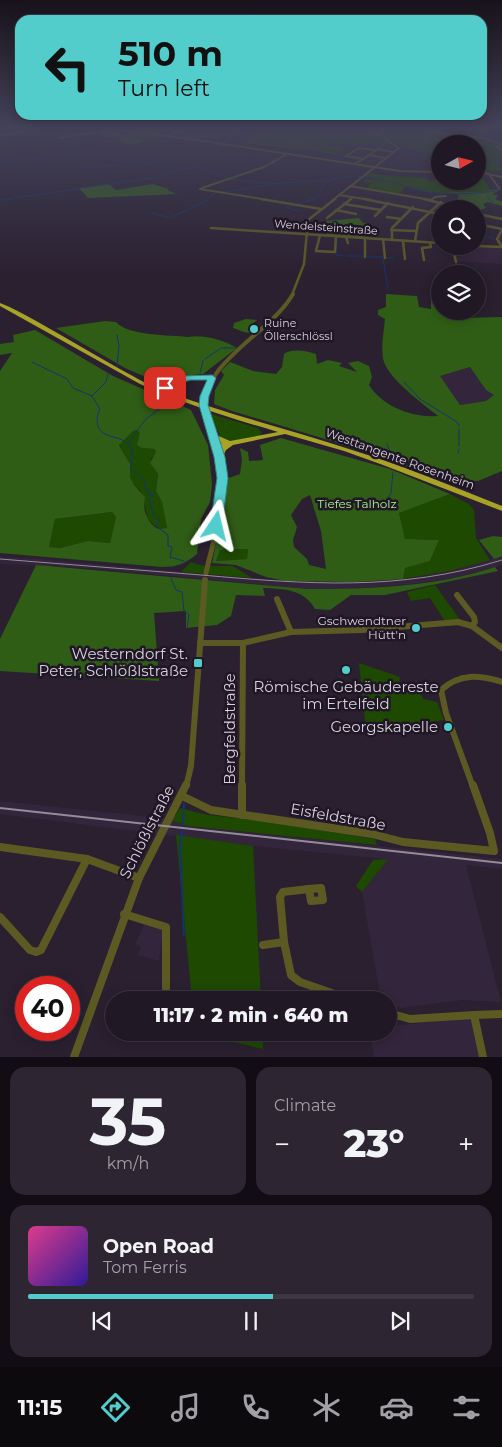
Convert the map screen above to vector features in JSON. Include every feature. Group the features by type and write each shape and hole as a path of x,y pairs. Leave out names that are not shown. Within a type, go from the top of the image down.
{"highway":[{"path":"0,304 28,318 97,360 156,389 258,424 264,433 259,439"},
{"path":"156,389 170,387 187,378 212,378"},
{"path":"170,387 170,394"},
{"name":"Westtangente Rosenheim","path":"258,424 380,461 502,509"},
{"path":"216,446 259,439 274,434 288,433"},
{"path":"212,435 220,441 232,444"},
{"path":"220,457 225,447 232,444"}],"street":[{"path":"237,176 200,189 321,209"},
{"path":"206,573 222,496 223,478 220,457 205,413 204,401 212,378 219,369 264,329 283,308 300,277 306,257 307,222 362,176"},
{"path":"490,176 498,188"},
{"path":"350,186 431,200 435,197 446,196"},
{"path":"382,202 392,193"},
{"path":"340,195 414,207 431,212"},
{"path":"400,202 407,196"},
{"path":"327,218 353,197"},
{"path":"392,240 391,230 424,199"},
{"path":"375,216 388,203"},
{"path":"344,204 381,210"},
{"path":"336,210 356,214"},
{"path":"415,242 415,231 418,223 431,212"},
{"path":"486,216 502,219"},
{"path":"387,217 401,219"},
{"path":"486,226 502,230 497,239 502,247"},
{"name":"Wendelsteinstraße","path":"212,228 430,243"},
{"path":"391,230 415,231"},
{"path":"320,235 316,250 335,252 336,236"},
{"path":"346,237 348,243"},
{"path":"365,238 365,257"},
{"path":"384,239 385,258"},
{"path":"402,241 405,259"},
{"path":"424,260 422,248 431,247 430,243"},
{"path":"486,246 502,247"},
{"path":"454,255 456,262"},
{"name":"Schlößlstraße","path":"74,1057 138,878 182,796 191,766 205,580"},
{"path":"457,595 474,617 475,622 472,626"},
{"path":"277,599 291,632"},
{"path":"200,643 243,642 291,632 458,622 472,626 502,648"},
{"name":"Bergfeldstraße","path":"242,815 243,642"},
{"name":"Eisfeldstraße","path":"182,796 193,803 211,810 372,834 403,842 494,851 490,833 446,713 441,690 453,680 468,675 502,682"},
{"path":"0,847 87,859 138,878"},
{"path":"0,918 30,950 36,952 41,950 87,859"},
{"path":"309,889 283,892 280,896 287,965 300,982 326,991"},
{"path":"124,914 166,927 166,988"},
{"path":"263,945 284,942"},
{"path":"397,1015 410,1019 502,1014"},
{"path":"474,1015 483,1057"}],"shaded area":[{"path":"502,230 502,264 456,261 454,255 486,255 486,247 501,247 497,239"},
{"path":"470,367 486,390 494,395 486,401 460,405 439,376"},
{"path":"502,556 502,565 459,577 414,584 350,589 308,589 85,568 0,564 0,557 285,581 355,582 412,578 449,571"},
{"path":"0,801 161,818 188,826 502,859 502,869 466,865 501,1002 463,1000 401,1008 397,1007 397,991 379,991 362,892 387,859 253,846 0,814"},
{"path":"145,922 163,929 159,961 138,955 141,947 135,945"},
{"path":"471,1018 480,1057 374,1057 371,1041 397,1041 397,1025"}],"green space":[{"path":"363,177 427,178 428,181 431,181 431,190 486,190 486,183 490,190 488,192 457,194 438,193"},
{"path":"366,179 390,181 405,187 399,194 367,188 371,183 362,182"},
{"path":"109,184 116,190 153,184 169,189 167,190 177,194 88,198 79,188"},
{"path":"502,189 492,194 498,196 495,199 502,202 502,206 486,203 486,200 457,200 459,195 448,192 488,192 490,190"},
{"path":"359,218 363,223 370,224 368,238 327,235 325,231 321,230 321,226 325,225 326,221"},
{"path":"386,294 417,296 419,307 431,309 431,320 486,320 486,317 502,317 502,471 478,481 463,480 464,484 453,482 214,404 215,390 224,375 221,371 230,362 253,371 276,374 282,367 284,354 291,351 300,351 316,354 317,364 328,360 342,363 339,366 357,372 348,363 358,361 369,366 372,377 369,385 375,393 390,405 409,413 438,416 406,390 386,366 382,348 385,319 378,315 378,310 386,307","holes":["470,367 486,390 494,395 486,401 460,405 440,376"]},
{"path":"246,319 257,320 252,324 261,329 250,333 233,328 234,323"},
{"path":"105,321 116,322 122,327 139,332 213,338 237,348 203,374 183,376 162,384 125,368 56,328"},
{"path":"35,330 113,376 191,410 208,445 212,484 210,502 201,519 197,554 181,564 162,567 0,553 0,371 12,353 0,355 0,344 14,342 13,335","holes":["137,430 140,433 137,445 142,448 155,449 156,452 150,463 158,474 156,491 162,502 167,528 158,529 148,519 144,506 145,497 134,485 130,477 130,464 119,445 133,431","112,512 116,517 110,543 88,541 60,548 49,547 55,519"]},
{"path":"211,414 258,428 262,433 259,436 229,442 220,437"},
{"path":"137,430 140,432 142,448 155,449 157,452 151,459 152,466 158,474 156,491 162,502 167,528 158,529 148,519 141,491 134,485 130,477 130,464 119,444 133,431"},
{"name":"Tiefes Talholz","path":"281,438 390,469 450,494 399,513 405,539 439,540 430,561 405,568 403,579 355,582 285,581 266,577 236,565 212,563 223,510 226,479 240,474 242,460 240,448 248,452 249,461 263,460 260,445","holes":["310,495 321,531 326,569 309,565 307,559 294,547 293,540 297,527 291,515 302,499","248,549 247,559 216,561 220,550"]},
{"path":"450,494 469,504 474,510 476,538 490,560 449,571 403,579 404,568 430,561 439,540 405,539 399,513"},
{"path":"112,512 116,517 110,543 88,541 60,548 49,547 55,519"},
{"path":"493,536 502,537 502,556 494,559 479,540"},
{"path":"248,549 247,559 215,561 220,550"},
{"path":"191,562 204,566 233,566 252,578 181,572"},
{"path":"36,565 308,589 403,586 449,579 495,567 498,571 385,595 351,595 330,610 315,609 305,597 293,591 263,588 265,596 236,595 231,616 217,625 186,628 186,611 154,613 159,681 0,671 0,639"},
{"path":"435,585 464,625 448,626 430,598 411,601 407,592"},
{"path":"359,663 400,677 399,684 419,690 423,699 437,702 444,720 366,731"},
{"path":"180,808 208,815 263,821 375,839 377,845 188,826 172,821"},
{"path":"176,835 253,846 261,991 191,991"},
{"path":"388,859 362,892 356,886 373,860"},
{"path":"229,1041 263,1041 263,1049"}],"waterway":[{"path":"151,178 157,176"},
{"path":"225,176 230,178"},
{"path":"330,180 348,176"},
{"path":"355,176 374,178 402,186"},
{"path":"83,188 149,178"},
{"path":"231,179 268,184 330,180"},
{"path":"297,204 317,198 322,187 330,180"},
{"path":"225,192 275,184"},
{"path":"406,187 454,194 502,190"},
{"path":"15,198 78,189"},
{"path":"151,213 170,218 206,201 215,192"},
{"path":"487,196 492,202"},
{"path":"0,200 12,199"},
{"path":"291,206 286,208 301,211"},
{"path":"323,221 326,234"},
{"path":"486,235 494,239"},
{"path":"337,237 336,255 344,256"},
{"path":"347,256 364,256"},
{"path":"367,257 383,257"},
{"path":"387,258 394,258"},
{"path":"383,259 388,289"},
{"path":"117,335 119,346 117,367"},
{"path":"205,359 221,348 235,348"},
{"path":"200,373 203,361"},
{"path":"32,362 67,379 73,388 92,396"},
{"path":"92,396 106,382 108,374"},
{"path":"404,382 420,399 457,422 459,426"},
{"path":"92,396 100,409 97,419 99,429 105,434 128,444 133,453 130,455 133,464 130,468 144,480 146,490 150,491 149,495 154,495 149,499 154,516 159,520 156,526 168,535 168,546 172,547 170,557 184,561"},
{"path":"128,443 146,419 173,399"},
{"path":"459,429 459,446"},
{"path":"387,444 392,459"},
{"path":"458,453 459,449"},
{"path":"385,503 391,493 393,472"},
{"path":"171,578 176,590 182,592 184,611 189,615 187,628"},
{"path":"183,825 184,803"},
{"path":"182,830 180,845 184,935"}],"railway":[{"path":"0,559 315,583 352,583 426,577 502,560"},
{"path":"0,808 502,863"}],"place":[{"name":"Ruine Öllerschlössl","path":"254,329"},
{"name":"Gschwendtner Hütt'n","path":"416,628"},
{"name":"Westerndorf St. Peter, Schlößlstraße","path":"198,663"},
{"name":"Römische Gebäudereste im Ertelfeld","path":"346,670"},
{"name":"Georgskapelle","path":"448,727"}],"route":[{"path":"165,388 180,380 195,376 212,378 204,396 204,405 207,420 220,457 223,478 222,496 216,526"}]}
